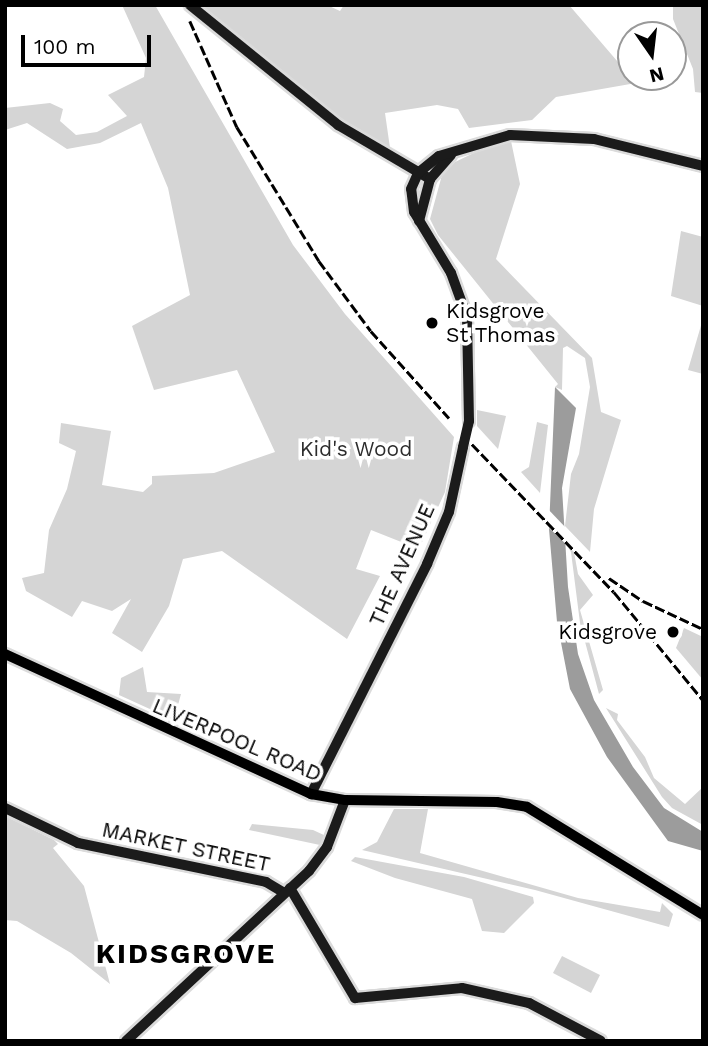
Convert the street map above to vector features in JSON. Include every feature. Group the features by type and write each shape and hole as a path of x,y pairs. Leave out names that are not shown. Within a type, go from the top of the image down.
{"main road":[{"name":"LIVERPOOL ROAD","path":"5,654 311,794 345,800 497,802 527,807 703,915"}],"street":[{"path":"190,5 338,125 430,179"},
{"path":"418,173 428,162 510,135 594,139 703,166"},
{"path":"419,221 430,179 440,163 457,151"},
{"name":"THE AVENUE","path":"311,794 427,564 449,512 468,421 467,317 451,273 419,221 411,190 418,173"},
{"path":"127,1041 323,853 345,800"},
{"name":"MARKET STREET","path":"5,808 78,843 266,882 287,890"},
{"path":"287,890 355,998 462,988 529,1003 601,1041"}],"green space":[{"name":"Kid's Wood","path":"122,5 155,5 293,245 345,314 454,437 445,492 419,549 371,530 356,569 380,576 347,639 222,551 183,559 169,606 142,652 112,633 131,599 112,611 82,601 72,617 26,591 22,578 44,573 49,530 67,489 76,451 59,443 61,423 111,431 102,485 143,492 152,484 152,476 214,473 275,452 237,370 154,390 132,326 190,295 168,188 141,123 100,143 67,149 27,123 5,130 5,108 50,103 63,109 60,121 76,135 97,132 127,116 108,95 144,77 146,58"},
{"path":"200,5 327,5 340,11 344,5 569,5 617,61 617,86 556,97 532,120 469,128 458,109 437,105 385,113 390,148 352,130"},
{"path":"673,5 703,5 703,93 695,92 693,69 687,54 687,21 673,19"},
{"path":"499,141 511,141 520,184 496,259 592,358 601,412 621,420 594,509 590,552 565,526 571,474 579,454 590,387 585,358 567,346 563,348 562,390 555,387 558,384 438,235 430,219 442,175 455,162"},
{"path":"681,231 703,237 703,306 671,296"},
{"path":"703,323 703,374 688,370"},
{"path":"477,410 506,416 498,449 477,426"},
{"path":"537,422 548,425 540,493 521,472 529,467"},
{"path":"566,544 574,552 578,574 593,595 580,610 603,690 599,694 580,623 571,552"},
{"path":"684,628 703,637 703,680 676,648"},
{"path":"143,667 147,692 181,694 174,720 119,695 121,678"},
{"path":"606,708 618,714 617,720 645,757 654,778 685,804 703,787 703,825 672,808 662,797"},
{"path":"394,809 428,809 420,853 578,898 660,912 662,903 673,914 669,927 535,890 362,850 377,842"},
{"path":"5,816 58,844 53,848 84,886 110,984 71,953 17,921 5,920"},
{"path":"252,824 313,830 326,836 320,845 249,830"},
{"path":"355,857 464,877 533,897 534,903 504,933 482,931 472,899 395,878 351,861"},
{"path":"562,956 600,975 591,993 553,973"}],"shaded area":[{"path":"555,387 576,408 562,488 568,587 578,654 594,700 633,767 664,808 703,832 703,851 668,841 607,757 570,689 557,622 549,529"}],"pier":[{"path":"546,507 567,529 568,546 545,524"}],"railway":[{"path":"190,21 237,127 319,261 371,331 449,418"},
{"path":"472,444 614,592 703,700"},
{"path":"609,578 643,601 703,629"}],"place":[{"name":"Kidsgrove St Thomas","path":"432,323"},
{"name":"Kidsgrove","path":"673,632"}],"district":[{"name":"KIDSGROVE","path":"186,954"}]}
